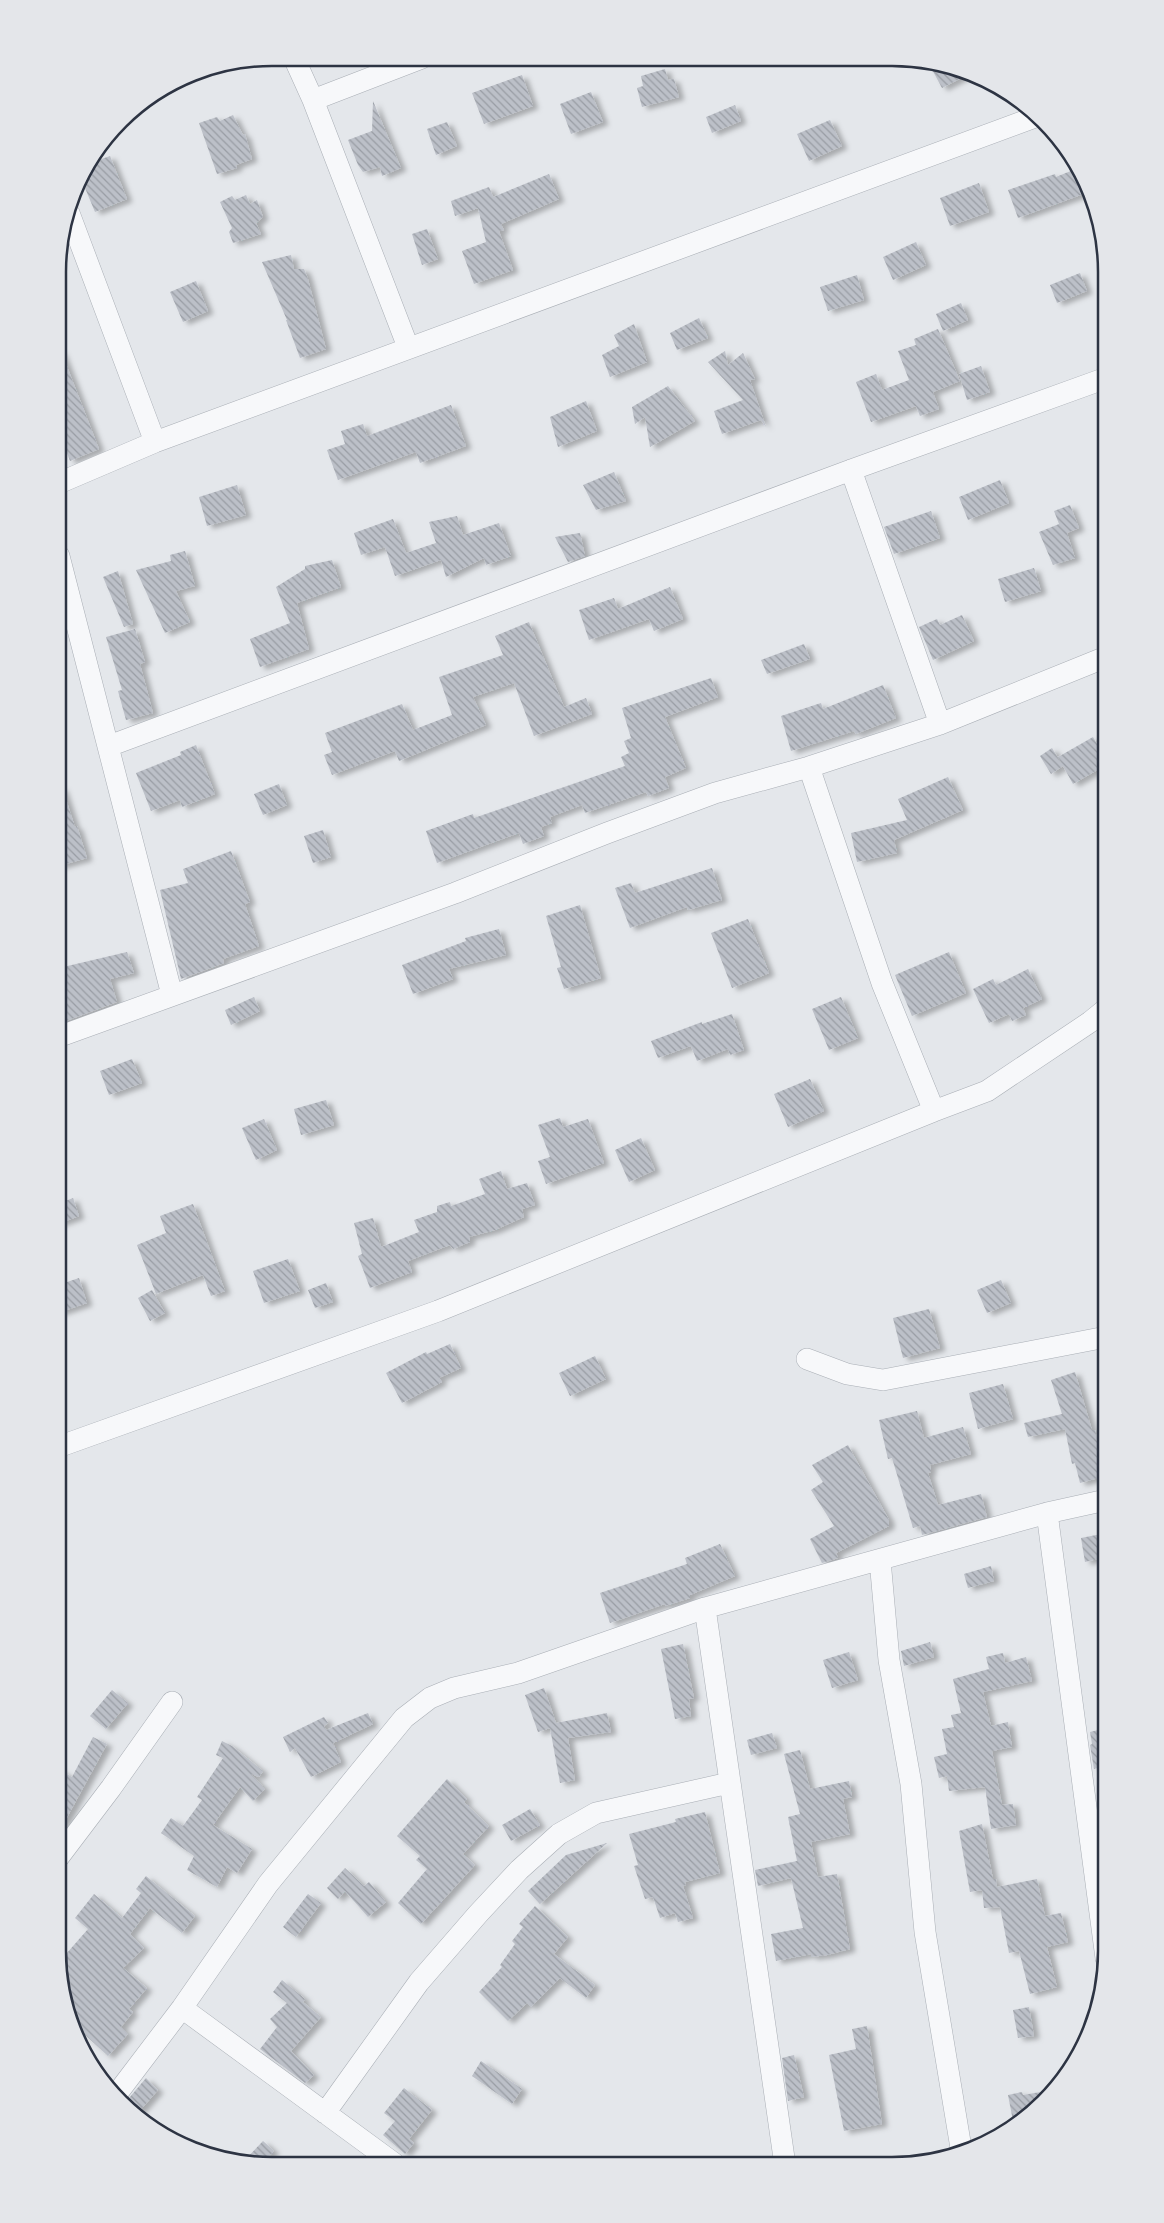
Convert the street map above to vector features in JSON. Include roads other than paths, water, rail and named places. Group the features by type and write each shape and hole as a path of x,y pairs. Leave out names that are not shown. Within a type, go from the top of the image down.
{"street":[{"path":"298,66 313,100 408,347"},
{"path":"313,100 401,66"},
{"path":"66,480 155,442 408,347 1029,119"},
{"path":"72,222 155,442"},
{"path":"109,746 851,470 1098,381"},
{"path":"851,470 940,724"},
{"path":"66,583 172,995"},
{"path":"66,1034 455,893 715,793 809,767 940,724 1098,660"},
{"path":"809,767 882,983 934,1111"},
{"path":"66,1444 438,1311 987,1091 1098,1016"},
{"path":"807,1359 847,1374 882,1380 1098,1339"},
{"path":"120,2089 182,2008 268,1884 404,1718 430,1698 454,1688 518,1673 705,1608 1047,1513 1098,1502"},
{"path":"1047,1513 1098,1898"},
{"path":"880,1560 889,1660 911,1784 926,1932 961,2145"},
{"path":"705,1608 784,2157"},
{"path":"66,1847 172,1702"},
{"path":"325,2113 419,1982 478,1914 520,1870 559,1834 596,1814 729,1783"},
{"path":"182,2008 385,2157"}]}
